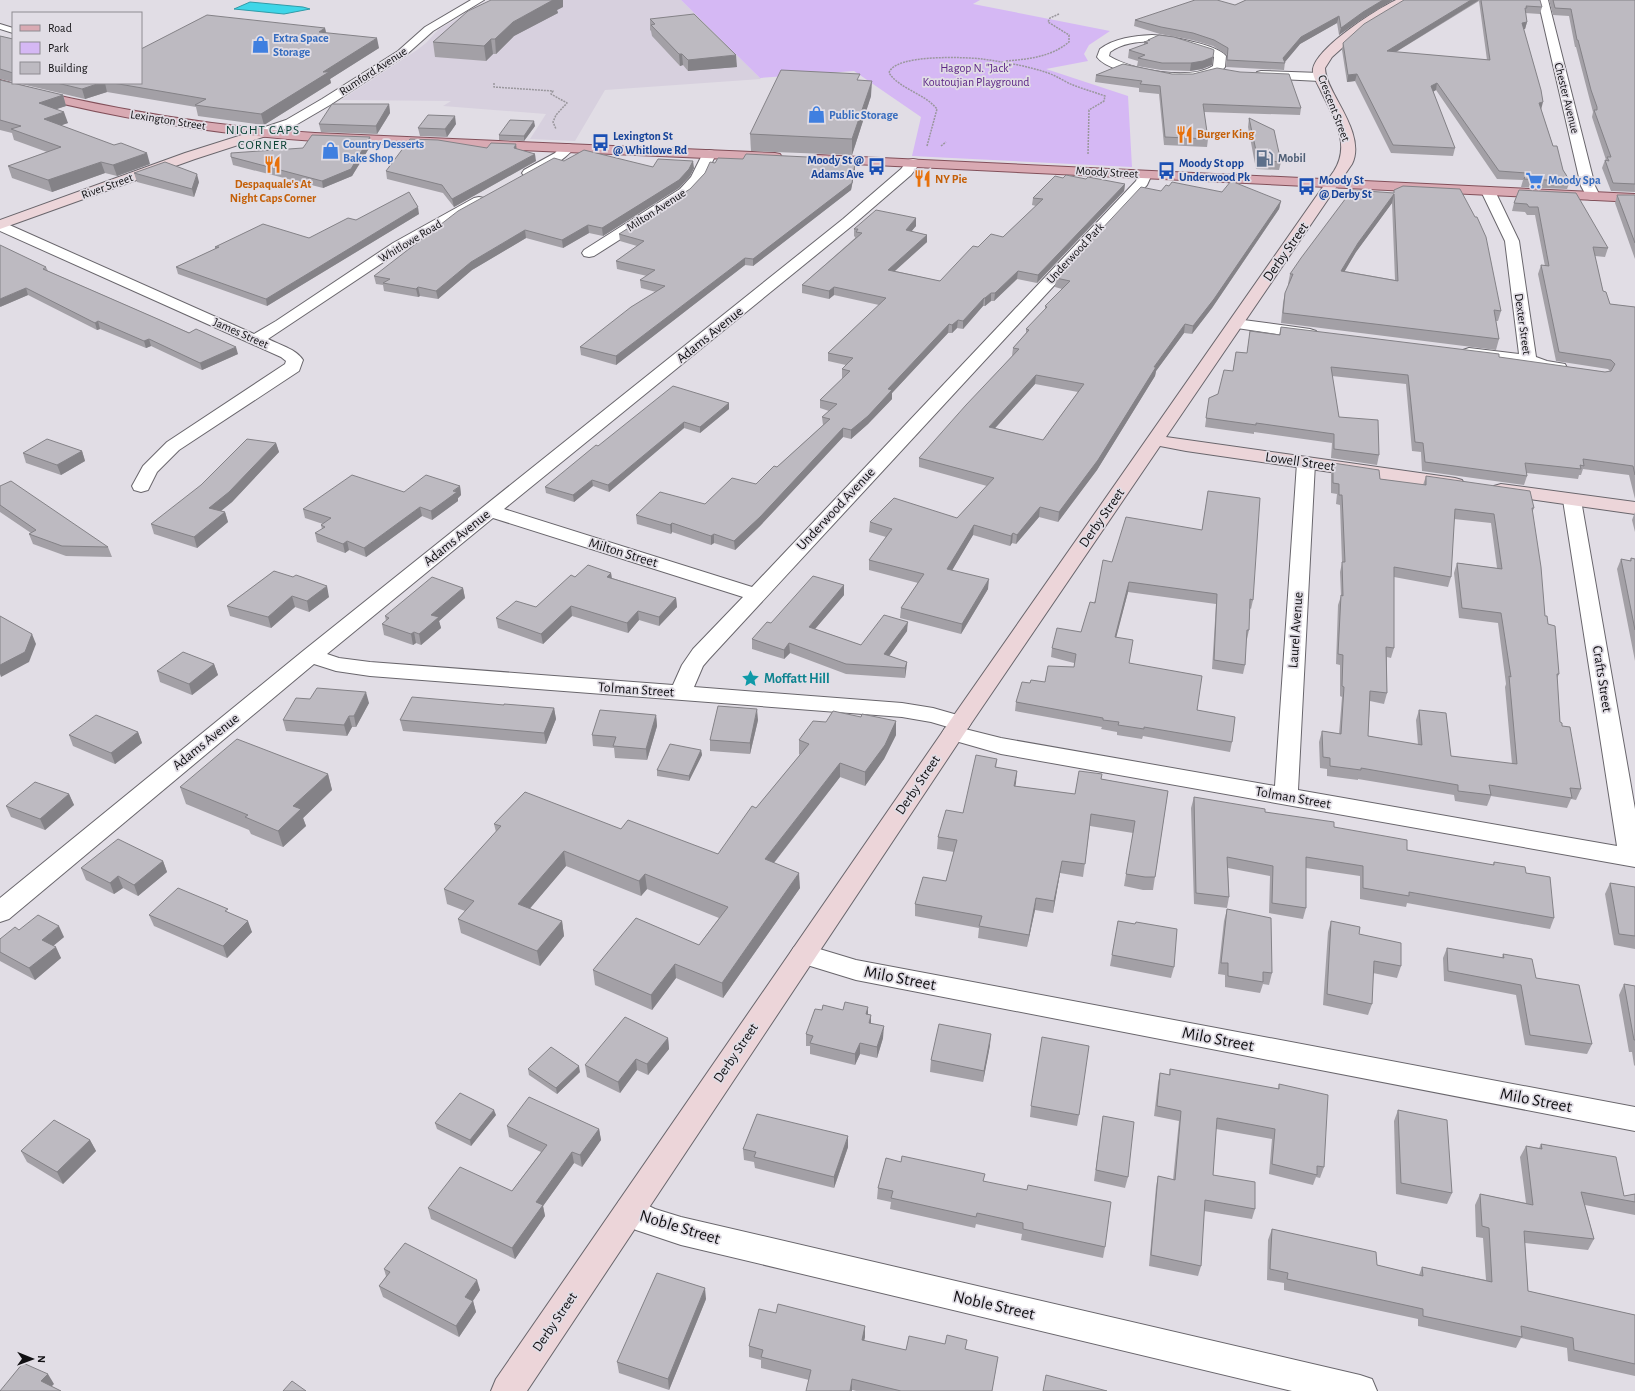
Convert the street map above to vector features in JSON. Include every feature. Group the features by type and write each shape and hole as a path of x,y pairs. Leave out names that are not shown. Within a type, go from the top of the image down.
{"main road":[{"name":"Lexington Street","path":"0,84 49,98 110,110 261,133 316,137 786,157"},
{"name":"Moody Street","path":"802,158 1635,198"}],"street":[{"name":"Rumford Avenue","path":"261,133 290,123 326,102 402,53 429,29 479,0"},
{"name":"Crescent Street","path":"1333,183 1346,162 1348,143 1343,126 1320,77 1319,70 1321,64 1345,38 1365,22 1405,0"},
{"name":"Chester Avenue","path":"1543,0 1588,186 1593,196"},
{"path":"1214,70 1220,63 1221,58 1219,55 1166,38 1148,38 1127,41 1112,46 1103,53 1104,58 1112,63 1156,75 1191,77 1214,70 1228,73"},
{"path":"1246,74 1320,77"},
{"name":"River Street","path":"0,226 190,156 261,133"},
{"path":"514,181 560,156 567,148"},
{"name":"Milton Avenue","path":"589,253 690,188 697,179 709,154"},
{"name":"Adams Avenue","path":"0,912 311,656 848,222 906,172 913,163"},
{"name":"Underwood Park","path":"1002,331 1142,182 1145,174"},
{"name":"Derby Street","path":"508,1391 957,728 1333,183"},
{"name":"Dexter Street","path":"1451,351 1528,360 1512,241 1488,191"},
{"name":"Whitlowe Road","path":"255,340 282,324 398,246 493,193"},
{"name":"James Street","path":"0,226 255,340 292,357 295,360 293,367 173,446 149,470 141,486"},
{"path":"1236,324 1328,336"},
{"name":"Underwood Avenue","path":"680,693 693,665 756,594 1002,331"},
{"path":"1528,360 1544,366 1571,370"},
{"name":"Lowell Street","path":"1155,440 1186,446 1635,508"},
{"name":"Laurel Avenue","path":"1286,797 1306,463"},
{"name":"Crafts Street","path":"1572,500 1633,858"},
{"name":"Milton Street","path":"490,511 756,594"},
{"name":"Tolman Street","path":"311,656 336,664 370,669 902,710 933,715 957,728 1001,746 1633,858"},
{"name":"Milo Street","path":"803,954 856,970 1635,1119"},
{"name":"Noble Street","path":"630,1212 647,1220 681,1231 1360,1391"}],"lane":[{"path":"0,26 12,22"},
{"path":"0,26 12,31"}],"path":[{"path":"1002,62 1047,55 1066,45 1069,42 1069,35 1048,22 1050,18 1059,14"},
{"path":"928,148 927,145 937,109 927,99 895,81 889,73 890,69 903,62 926,59 969,58 1002,62 1056,75 1074,85 1105,96 1104,101 1089,110 1088,158"},
{"path":"494,83 494,87 553,91 551,94 567,103 556,115 553,122 556,129"}],"shaded area":[{"path":"491,0 681,0 761,79 605,90 575,141 530,139 546,114 443,106 451,101 341,100 417,50 439,29"}],"green space":[{"name":"Hagop N. \"Jack\" Koutoujian Playground","path":"681,0 980,0 973,4 1110,31 1089,45 1084,54 1088,61 1046,69 1128,96 1132,167 912,156 921,117 854,71 760,78"}],"water":[{"path":"250,2 310,9 284,14 234,9"}],"building":[{"path":"491,0 553,0 513,22 495,39 491,39 484,46 433,42 468,11"},
{"path":"1195,0 1217,0 1235,5 1246,0 1383,0 1341,28 1339,16 1301,37 1283,58 1285,63 1227,60 1228,48 1214,40 1193,33 1135,20"},
{"path":"1404,0 1471,0 1387,51 1490,60 1481,0 1540,0 1542,7 1526,6 1527,22 1522,23 1541,90 1543,102 1539,103 1553,146 1557,146 1563,170 1570,181 1524,179 1526,173 1499,171 1437,83 1431,86 1455,148 1393,145 1357,74 1348,75 1343,43 1364,24"},
{"path":"1553,0 1635,0 1635,184 1613,183 1605,160 1609,161 1607,157 1611,157 1594,110 1597,110 1597,107 1577,40 1571,9 1555,8"},
{"path":"694,14 736,55 688,60 682,54 679,54 651,25 655,24 650,19"},
{"path":"207,15 325,28 319,32 377,38 323,72 329,72 261,114 195,105 206,99 119,84 142,84 142,48"},
{"path":"1159,35 1174,37 1212,49 1214,50 1213,57 1203,61 1191,63 1162,63 1138,58 1145,55 1129,50 1148,43 1144,42"},
{"path":"0,36 12,39 12,73 0,69"},
{"path":"1123,64 1172,74 1193,74 1217,68 1240,72 1289,74 1301,108 1203,104 1208,139 1165,137 1160,86 1140,84 1142,81 1096,75"},
{"name":"Public Storage","path":"781,70 860,74 857,80 872,81 852,139 750,134"},
{"path":"0,80 63,95 39,103 64,112 44,119 114,145 121,143 147,153 113,165 101,162 48,180 8,166 61,147 11,129 21,126 0,120"},
{"path":"61,84 97,84 82,89"},
{"path":"332,104 389,104 376,126 319,124"},
{"path":"428,115 455,116 445,129 418,128"},
{"path":"1249,118 1274,130 1281,162 1258,160"},
{"path":"510,120 534,121 524,136 499,135"},
{"path":"312,135 370,137 351,169 322,181 231,157 231,153 303,148"},
{"path":"410,139 438,140 487,148 491,143 516,144 514,148 535,154 452,199 442,185 386,171"},
{"path":"584,150 653,167 658,159 693,161 689,169 679,180 602,228 588,225 562,240 525,230 471,262 436,291 418,287 416,289 383,283 390,279 374,276 458,211 554,158 564,161"},
{"path":"746,154 848,159 847,163 855,163 852,183 753,259 745,258 616,356 580,347 631,307 665,286 640,280 655,270 616,261 644,241 619,234 690,189 705,173 710,162 715,163 718,158 743,159"},
{"path":"165,162 197,174 192,189 134,173"},
{"path":"1066,175 1086,179 1088,177 1125,184 1038,275 1018,271 995,293 991,293 984,298 963,321 958,320 952,325 949,324 888,389 892,390 868,416 851,430 843,428 760,517 734,541 714,534 711,536 672,523 670,525 636,515 660,492 705,504 732,478 756,484 774,466 777,467 830,419 822,417 837,404 820,400 850,371 842,369 853,358 828,353 886,298 834,287 829,291 802,285 862,233 856,232 858,229 854,229 876,210 916,218 906,230 927,235 888,270 940,281 973,246 978,247 991,234 1003,237 1043,199 1033,198 1055,176 1063,178"},
{"path":"1231,181 1281,201 1214,299 1193,326 1185,324 1154,367 1156,367 1098,460 1059,512 1040,507 1017,535 1013,533 1011,536 974,525 947,569 989,579 962,624 901,608 924,574 869,560 892,529 870,522 894,498 957,518 994,478 919,458 1019,349 1013,348 1029,330 1026,329 1047,307 1045,306 1070,281 1056,278 1141,187 1161,191 1166,185 1169,186 1172,182 1222,192","holes":["1036,375 1084,384 1043,440 989,427"]},
{"path":"1403,186 1460,189 1475,217 1477,217 1486,237 1501,311 1494,310 1499,339 1283,313 1285,293 1293,274 1290,274 1352,190 1394,193 1394,190","holes":["1394,194 1398,281 1341,271 1358,243"]},
{"path":"1519,190 1576,193 1608,248 1593,247 1603,291 1606,292 1610,304 1635,307 1635,475 1633,466 1583,459 1584,466 1580,465 1581,469 1525,463 1527,476 1425,462 1423,443 1415,442 1408,375 1331,367 1339,417 1378,420 1379,455 1334,449 1334,434 1256,423 1256,425 1206,418 1209,398 1218,394 1224,370 1233,371 1236,352 1247,353 1250,331 1280,335 1281,327 1499,354 1499,357 1605,372 1611,371 1615,364 1611,360 1559,352 1541,265 1549,266 1538,207 1529,207 1527,204 1514,203"},
{"path":"409,192 418,207 266,299 176,267 263,224 309,238 348,218 356,220"},
{"path":"1617,195 1635,195 1635,243"},
{"path":"0,245 46,267 43,269 189,333 196,329 236,347 200,363 149,339 144,341 98,321 95,323 26,288 0,299"},
{"path":"673,386 729,403 700,427 684,422 608,485 592,480 573,495 545,487 596,445 598,446"},
{"path":"47,439 82,451 57,465 23,453"},
{"path":"247,439 276,443 229,492 209,508 225,512 194,537 151,524 201,485"},
{"path":"1333,463 1379,470 1380,479 1426,485 1426,476 1530,491 1534,508 1532,508 1541,567 1545,616 1547,616 1548,624 1555,626 1559,674 1557,674 1560,722 1562,723 1562,726 1570,727 1581,789 1570,788 1572,798 1489,785 1491,795 1458,791 1458,785 1361,768 1361,770 1330,766 1330,758 1323,757 1322,731 1341,734 1344,687 1342,686 1343,655 1338,654 1341,595 1343,596 1342,562 1345,562 1342,495 1339,495 1339,484 1333,483","holes":["1455,509 1494,514 1502,569 1457,563 1462,608 1501,613 1511,677 1509,676 1517,764 1451,756 1446,713 1419,710 1422,745 1368,736 1370,691 1387,693 1386,647 1394,648 1394,567 1451,577"]},
{"path":"352,475 404,492 426,475 460,486 453,491 457,492 431,511 420,507 364,548 347,541 343,544 315,533 325,527 321,525 331,518 303,509"},
{"path":"11,481 108,547 62,546 29,534 36,530 0,505 0,486"},
{"path":"1208,491 1260,498 1253,600 1250,599 1249,630 1247,630 1245,665 1214,660 1217,594 1129,582 1115,637 1133,640 1129,663 1202,676 1197,710 1235,717 1232,742 1144,727 1144,729 1118,725 1119,722 1103,720 1103,718 1016,702 1022,682 1030,683 1031,680 1045,682 1048,666 1074,667 1076,654 1052,648 1057,628 1081,632 1090,602 1095,603 1103,560 1112,562 1126,517 1202,530"},
{"path":"1631,558 1635,559 1635,630 1621,559 1631,561"},
{"path":"588,565 611,573 607,577 676,598 659,617 638,611 627,623 571,606 541,634 496,618 516,601 536,607 571,575 575,577"},
{"path":"274,571 293,577 296,575 327,586 307,601 292,596 268,617 227,606"},
{"path":"813,576 844,585 809,627 861,645 884,615 908,622 884,654 907,662 905,668 846,664 789,643 784,650 752,639 767,622 771,623"},
{"path":"432,577 463,588 431,615 439,617 419,634 414,632 411,634 382,624 389,618 385,616"},
{"path":"0,616 32,634 25,652 0,665"},
{"path":"183,652 214,664 189,684 157,671"},
{"path":"317,688 366,692 354,716 349,716 344,725 283,720 296,698 310,699"},
{"path":"412,697 554,708 544,733 400,720"},
{"path":"718,706 757,709 750,743 710,740"},
{"path":"600,710 656,715 646,749 613,746 616,737 592,735"},
{"path":"833,711 861,717 862,714 896,721 885,745 865,772 840,763 765,859 799,873 722,983 675,964 651,995 593,970 636,918 699,945 728,907 645,874 639,881 564,851 518,904 562,921 537,951 458,919 474,901 444,889 501,826 494,824 525,792 621,829 628,820 718,854 752,806 756,808 809,744 799,740 813,721 826,722"},
{"path":"96,715 138,732 111,753 69,735"},
{"path":"237,739 328,774 293,806 301,809 278,831 245,817 248,815 180,787"},
{"path":"670,744 701,750 689,776 657,770"},
{"path":"976,755 997,759 995,767 1017,771 1014,786 1075,794 1079,771 1102,774 1101,779 1168,791 1155,877 1126,874 1135,821 1091,814 1085,864 1062,861 1054,901 1036,898 1029,935 979,926 982,916 915,904 923,877 946,881 957,840 938,837 946,810 963,813"},
{"path":"35,782 69,794 40,819 6,806"},
{"path":"1194,797 1265,809 1265,812 1334,822 1334,827 1407,840 1407,850 1494,865 1494,862 1525,867 1526,873 1550,877 1554,918 1409,892 1409,896 1363,888 1363,866 1306,857 1306,908 1272,903 1273,866 1227,857 1229,897 1196,893"},
{"path":"118,839 163,861 134,885 118,876 110,883 81,868"},
{"path":"1610,883 1635,887 1635,936 1619,934"},
{"path":"178,888 228,909 225,911 248,921 223,946 149,915"},
{"path":"1227,909 1271,918 1272,973 1263,972 1263,982 1228,976 1228,963 1221,963"},
{"path":"38,915 59,926 42,940 56,947 29,968 0,952 0,939 15,927 19,930"},
{"path":"1118,921 1135,924 1136,922 1177,929 1174,967 1112,955"},
{"path":"1331,921 1360,927 1359,934 1401,943 1401,966 1374,961 1372,1004 1327,994"},
{"path":"1447,948 1504,958 1503,954 1532,959 1536,978 1579,985 1592,1044 1530,1035 1521,985 1448,971"},
{"path":"1624,984 1635,986 1635,1040 1634,1040"},
{"path":"845,1002 868,1007 866,1014 871,1015 869,1023 884,1026 877,1047 860,1043 855,1054 810,1043 813,1036 806,1034 815,1009 822,1010 823,1005 843,1010"},
{"path":"625,1017 668,1038 647,1064 636,1059 618,1082 585,1065"},
{"path":"939,1024 991,1034 984,1071 931,1060"},
{"path":"1042,1037 1089,1046 1079,1115 1031,1106"},
{"path":"551,1047 579,1066 556,1088 528,1069"},
{"path":"1170,1069 1279,1089 1279,1084 1328,1095 1324,1167 1317,1166 1317,1175 1272,1164 1275,1129 1217,1118 1213,1175 1255,1182 1255,1209 1205,1200 1201,1266 1151,1255 1158,1176 1175,1180 1181,1111 1157,1106 1160,1073 1170,1075"},
{"path":"460,1093 494,1110 470,1140 435,1123"},
{"path":"529,1097 599,1129 580,1155 572,1152 536,1202 543,1205 512,1248 428,1208 460,1167 512,1191 547,1145 507,1126"},
{"path":"1398,1110 1447,1120 1452,1193 1401,1183"},
{"path":"757,1114 848,1136 834,1177 754,1157 756,1152 743,1149"},
{"path":"1103,1116 1134,1122 1128,1177 1096,1170"},
{"path":"54,1120 90,1140 57,1172 21,1151"},
{"path":"1541,1144 1616,1157 1624,1196 1635,1194 1635,1202 1581,1192 1594,1239 1524,1231 1528,1291 1635,1315 1635,1364 1574,1350 1573,1338 1521,1326 1522,1337 1423,1316 1423,1309 1287,1279 1288,1273 1270,1269 1272,1229 1376,1252 1377,1265 1423,1276 1422,1267 1492,1282 1489,1228 1482,1226 1480,1194 1533,1205 1526,1146 1542,1149"},
{"path":"902,1156 985,1174 983,1181 1027,1190 1028,1185 1111,1202 1105,1247 1023,1229 1023,1223 977,1213 976,1217 891,1198 893,1191 878,1188 886,1158 901,1162"},
{"path":"405,1243 477,1280 465,1297 473,1301 456,1326 379,1286 390,1272 384,1269"},
{"path":"657,1273 705,1288 668,1379 617,1362"},
{"path":"778,1304 865,1326 862,1340 906,1350 909,1336 945,1344 947,1335 967,1340 965,1349 998,1357 992,1391 901,1391 852,1379 850,1391 806,1391 811,1370 761,1357 763,1350 749,1346 759,1309 776,1313"},
{"path":"23,1363 48,1374 41,1381 61,1391 0,1391"},
{"path":"1046,1375 1107,1391 1043,1391"},
{"path":"292,1381 306,1391 283,1391"}],"place":[{"name":"Extra Space Storage","path":"260,45"},
{"name":"Public Storage","path":"816,115"},
{"name":"Burger King","path":"1184,134"},
{"name":"Lexington St @ Whitlowe Rd","path":"600,143"},
{"name":"Country Desserts Bake Shop","path":"330,151"},
{"name":"Mobil","path":"1265,158"},
{"name":"Despaquale's At Night Caps Corner","path":"273,165"},
{"name":"Moody St @ Adams Ave","path":"877,167"},
{"name":"Moody St opp Underwood Pk","path":"1166,170"},
{"name":"NY Pie","path":"922,179"},
{"name":"Moody Spa","path":"1535,180"},
{"name":"Moody St @ Derby St","path":"1306,187"},
{"name":"Moffatt Hill","path":"751,679"}],"district":[{"name":"NIGHT CAPS CORNER","path":"263,138"}]}
